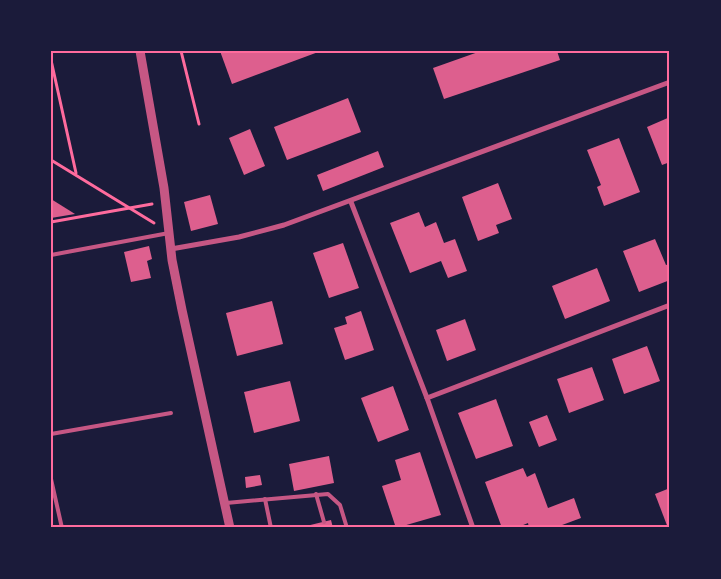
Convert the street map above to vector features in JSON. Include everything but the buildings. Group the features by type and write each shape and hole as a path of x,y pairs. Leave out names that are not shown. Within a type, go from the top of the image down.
{"street":[{"path":"140,51 182,310 230,528"},
{"path":"171,249 239,237 284,226 670,82"},
{"path":"351,202 427,398 474,528"},
{"path":"427,398 670,305"}],"lane":[{"path":"51,255 169,233"},
{"path":"51,434 171,413"},
{"path":"51,479 62,528"},
{"path":"316,494 324,522"},
{"path":"224,504 328,494 340,505 347,528"},
{"path":"264,499 271,528"}],"path":[{"path":"181,51 199,124"},
{"path":"51,60 76,174"},
{"path":"51,160 169,233"},
{"path":"51,222 165,202"}]}
